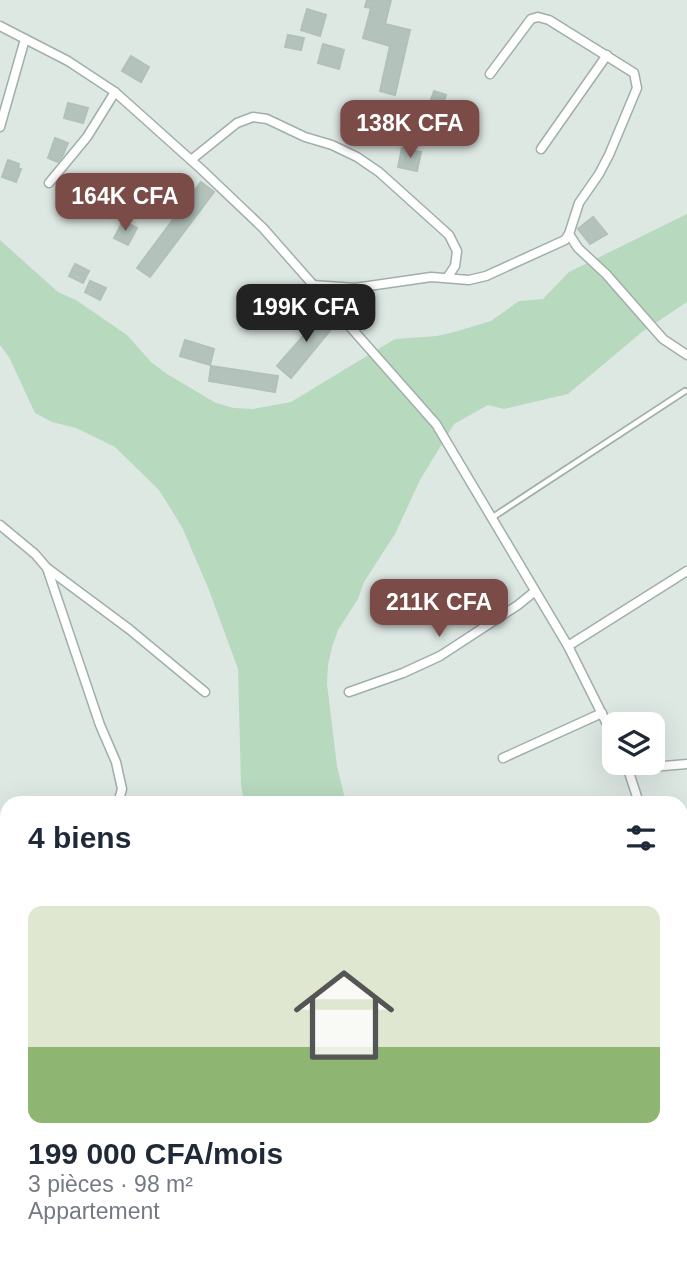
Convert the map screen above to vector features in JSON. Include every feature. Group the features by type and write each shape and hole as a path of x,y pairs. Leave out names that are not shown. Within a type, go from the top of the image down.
{"street":[{"path":"312,285 355,288 430,277 469,280 486,276 555,246 569,234 579,202 609,155 637,88 634,73 549,20 538,17 531,19 490,74"},
{"path":"0,26 68,61 114,92 191,160 263,228 436,424 568,646 602,713 503,758"},
{"path":"0,128 25,39"},
{"path":"541,149 607,55"},
{"path":"49,183 87,137 114,92"},
{"path":"191,160 237,123 253,117 332,145 357,157 379,173 449,234 457,251 455,266 447,278"},
{"path":"569,234 578,248 620,288 663,339 687,355"},
{"path":"0,525 35,554 47,568 129,629 205,692"},
{"path":"47,568 100,725 116,762 122,789 120,796"},
{"path":"568,646 687,571"},
{"path":"349,692 403,673 440,656 518,606 534,592"},
{"path":"665,765 687,764"},
{"path":"630,775 637,796"}],"lane":[{"path":"493,517 685,391"}],"green space":[{"path":"687,214 687,302 642,332 568,394 504,409 488,405 454,424 420,480 395,534 364,582 358,599 338,630 332,647 327,684 337,766 344,796 243,796 238,669 182,527 159,490 115,447 76,428 52,422 35,413 9,357 0,345 0,240 58,292 76,300 127,335 151,362 167,374 216,403 234,408 253,409 291,402 395,339 437,336 491,321 519,301 543,299 569,272"}],"building":[{"path":"367,0 391,0 385,24 410,30 395,95 380,91 390,46 363,38 371,8 365,7"},
{"path":"307,9 326,15 320,36 301,30"},
{"path":"288,35 304,38 301,50 285,47"},
{"path":"323,44 344,50 339,69 318,63"},
{"path":"131,56 149,67 141,82 122,71"},
{"path":"434,91 446,95 438,118 426,114"},
{"path":"68,103 88,108 83,123 64,118"},
{"path":"55,138 68,143 58,162 48,158"},
{"path":"402,148 421,152 417,171 398,167"},
{"path":"8,160 19,164 18,168 21,169 16,182 2,177"},
{"path":"114,175 131,185 122,202 105,193"},
{"path":"201,182 214,192 150,277 137,268"},
{"path":"593,217 607,234 590,244 578,229"},
{"path":"123,221 137,228 128,245 114,238"},
{"path":"75,264 89,271 83,283 69,276"},
{"path":"90,281 106,288 100,300 85,292"},
{"path":"310,309 333,327 291,378 277,366 312,326 302,319"},
{"path":"185,340 214,349 210,365 180,356"},
{"path":"211,366 278,376 275,392 209,381"}]}
